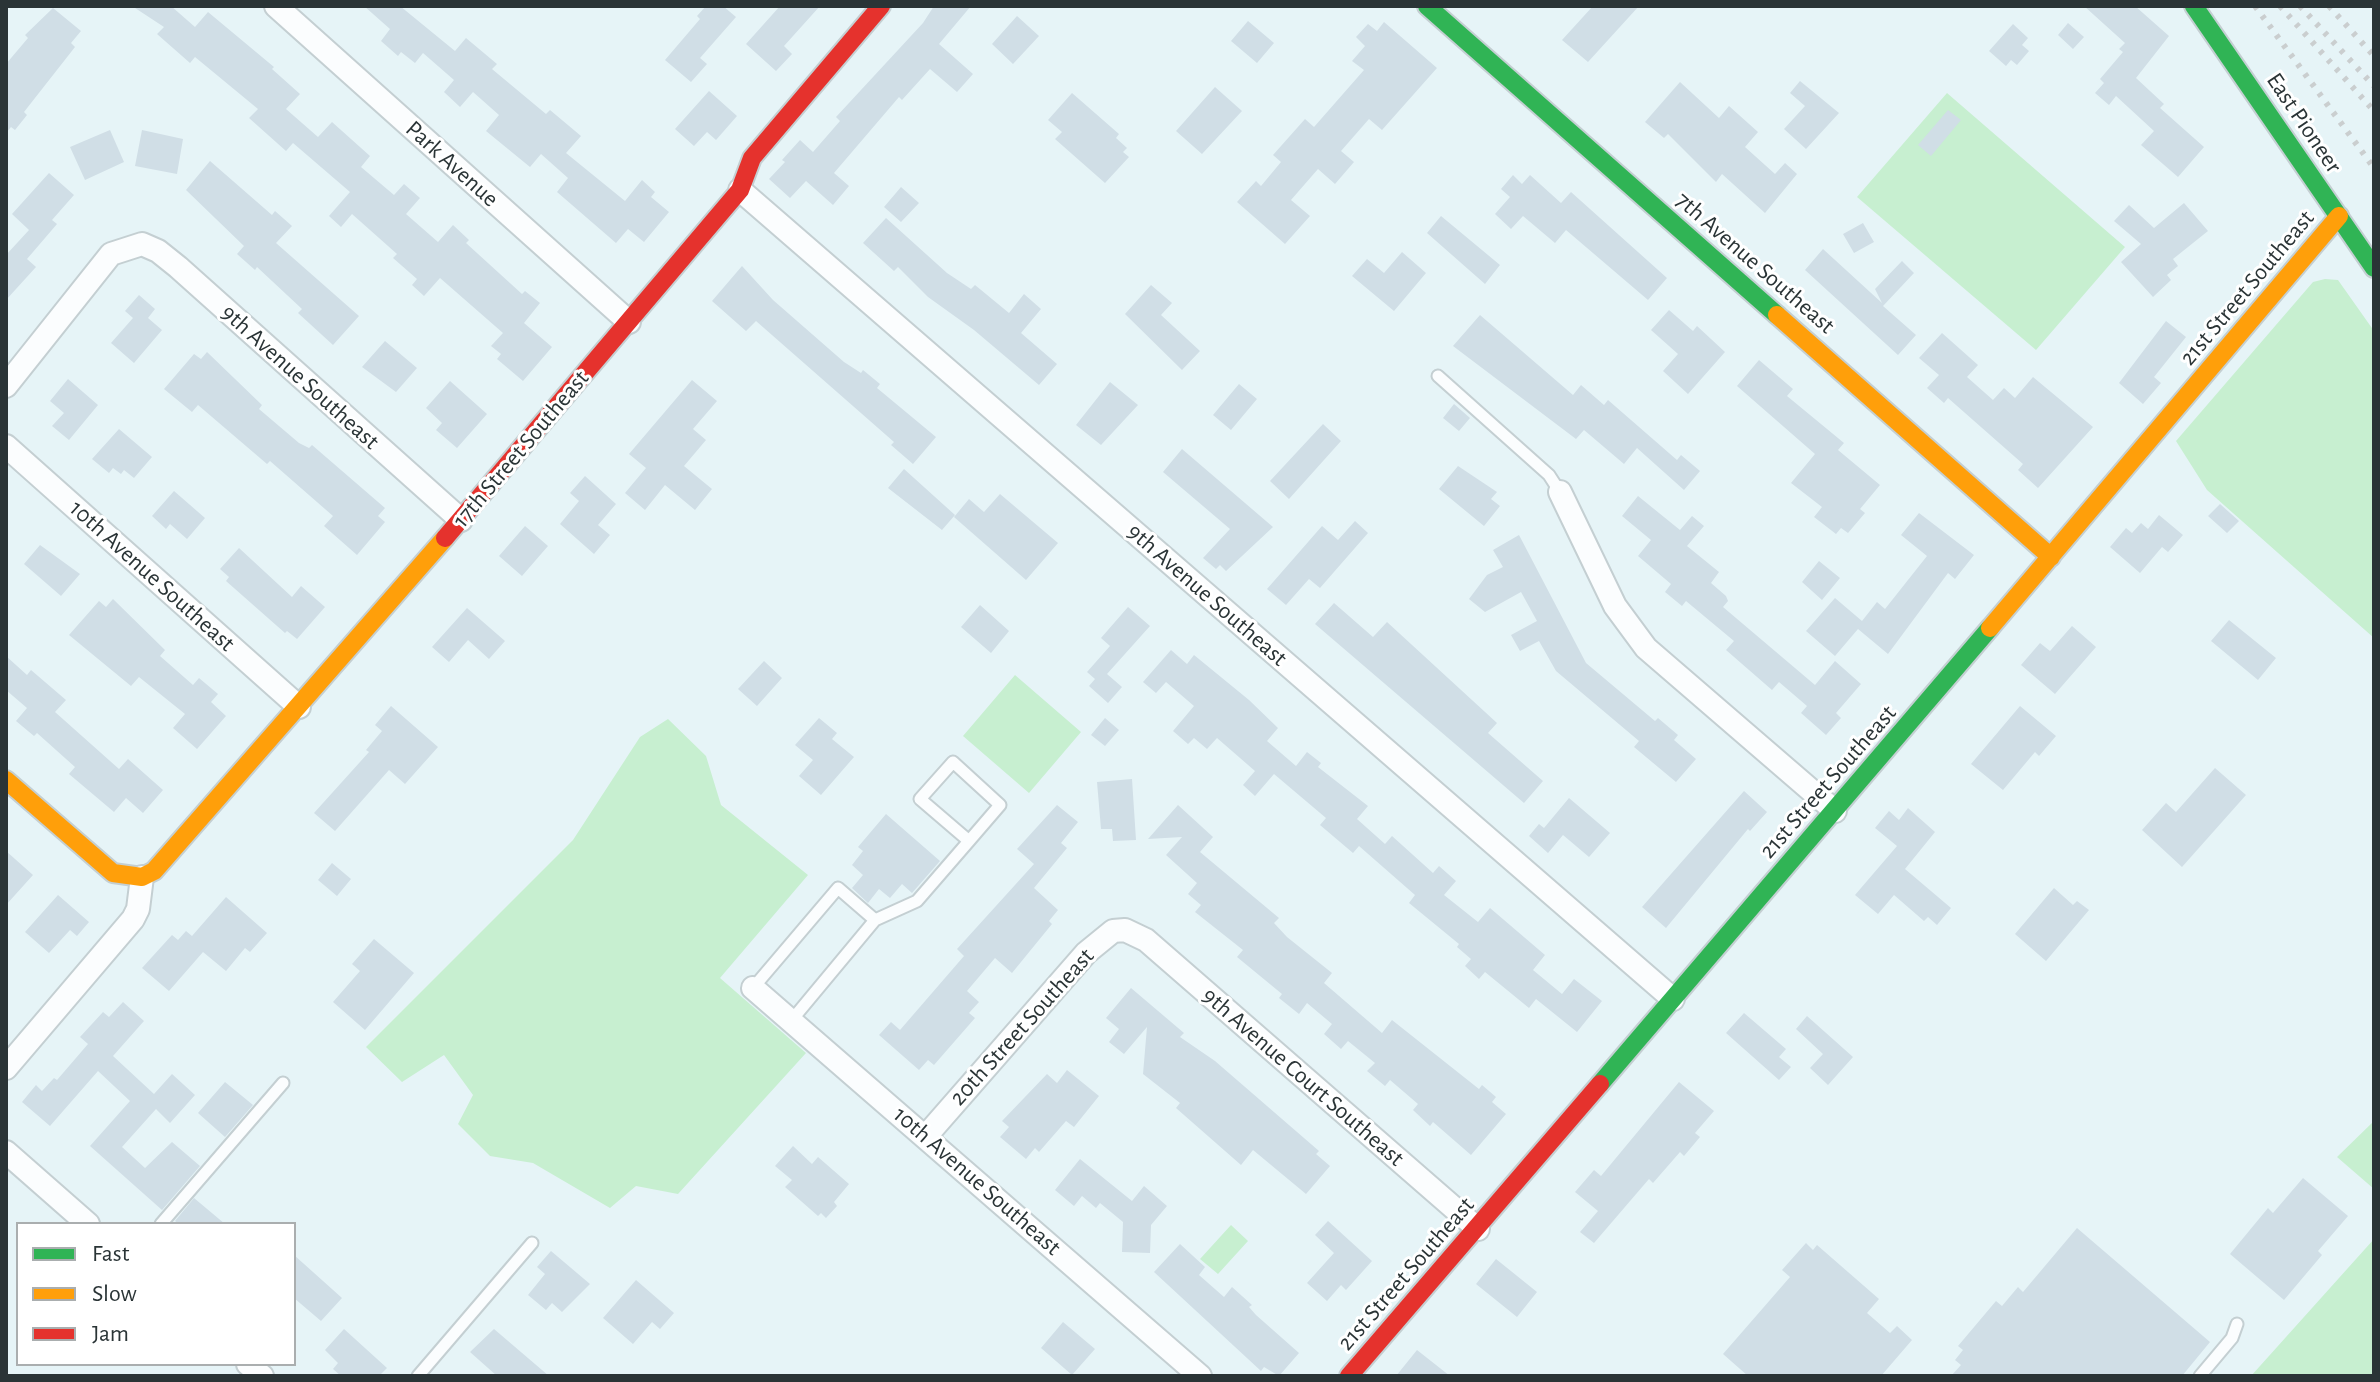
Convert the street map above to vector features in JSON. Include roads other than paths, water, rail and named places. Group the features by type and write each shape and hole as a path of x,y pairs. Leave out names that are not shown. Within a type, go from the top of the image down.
{"street":[{"name":"Park Avenue","path":"276,6 629,322"},
{"name":"17th Street Southeast","path":"142,877 167,860 629,322 740,190 745,171 759,150 881,6"},
{"name":"7th Avenue Southeast","path":"1427,6 2051,557"},
{"name":"East Pioneer","path":"2194,6 2374,268"},
{"name":"9th Avenue Southeast","path":"740,190 1673,999"},
{"name":"21st Street Southeast","path":"1349,1376 1835,811 2339,216"},
{"name":"9th Avenue Southeast","path":"6,386 111,254 134,245 158,251 461,520"},
{"name":"10th Avenue Southeast","path":"6,446 299,707"},
{"path":"1560,492 1615,606 1646,648 1835,811"},
{"path":"6,780 113,873 142,877 138,909 133,919 6,1068"},
{"name":"20th Street Southeast","path":"926,1136 1086,953 1113,931 1125,930"},
{"name":"9th Avenue Court Southeast","path":"1125,930 1146,940 1478,1229"},
{"name":"10th Avenue Southeast","path":"753,988 1200,1376"},
{"path":"6,1152 86,1222"}],"lane":[{"path":"1438,376 1549,475 1560,492"},
{"path":"791,1021 875,920 917,901 969,841 1000,805 953,762 920,799 969,841"},
{"path":"753,988 838,888 875,920"},
{"path":"163,1222 283,1083"},
{"path":"418,1376 532,1243"},
{"path":"2200,1376 2232,1338 2237,1324"}],"railway":[{"path":"2255,6 2374,168"},
{"path":"2280,6 2374,111"},
{"path":"2300,6 2374,86"},
{"path":"2329,6 2374,56"}]}
